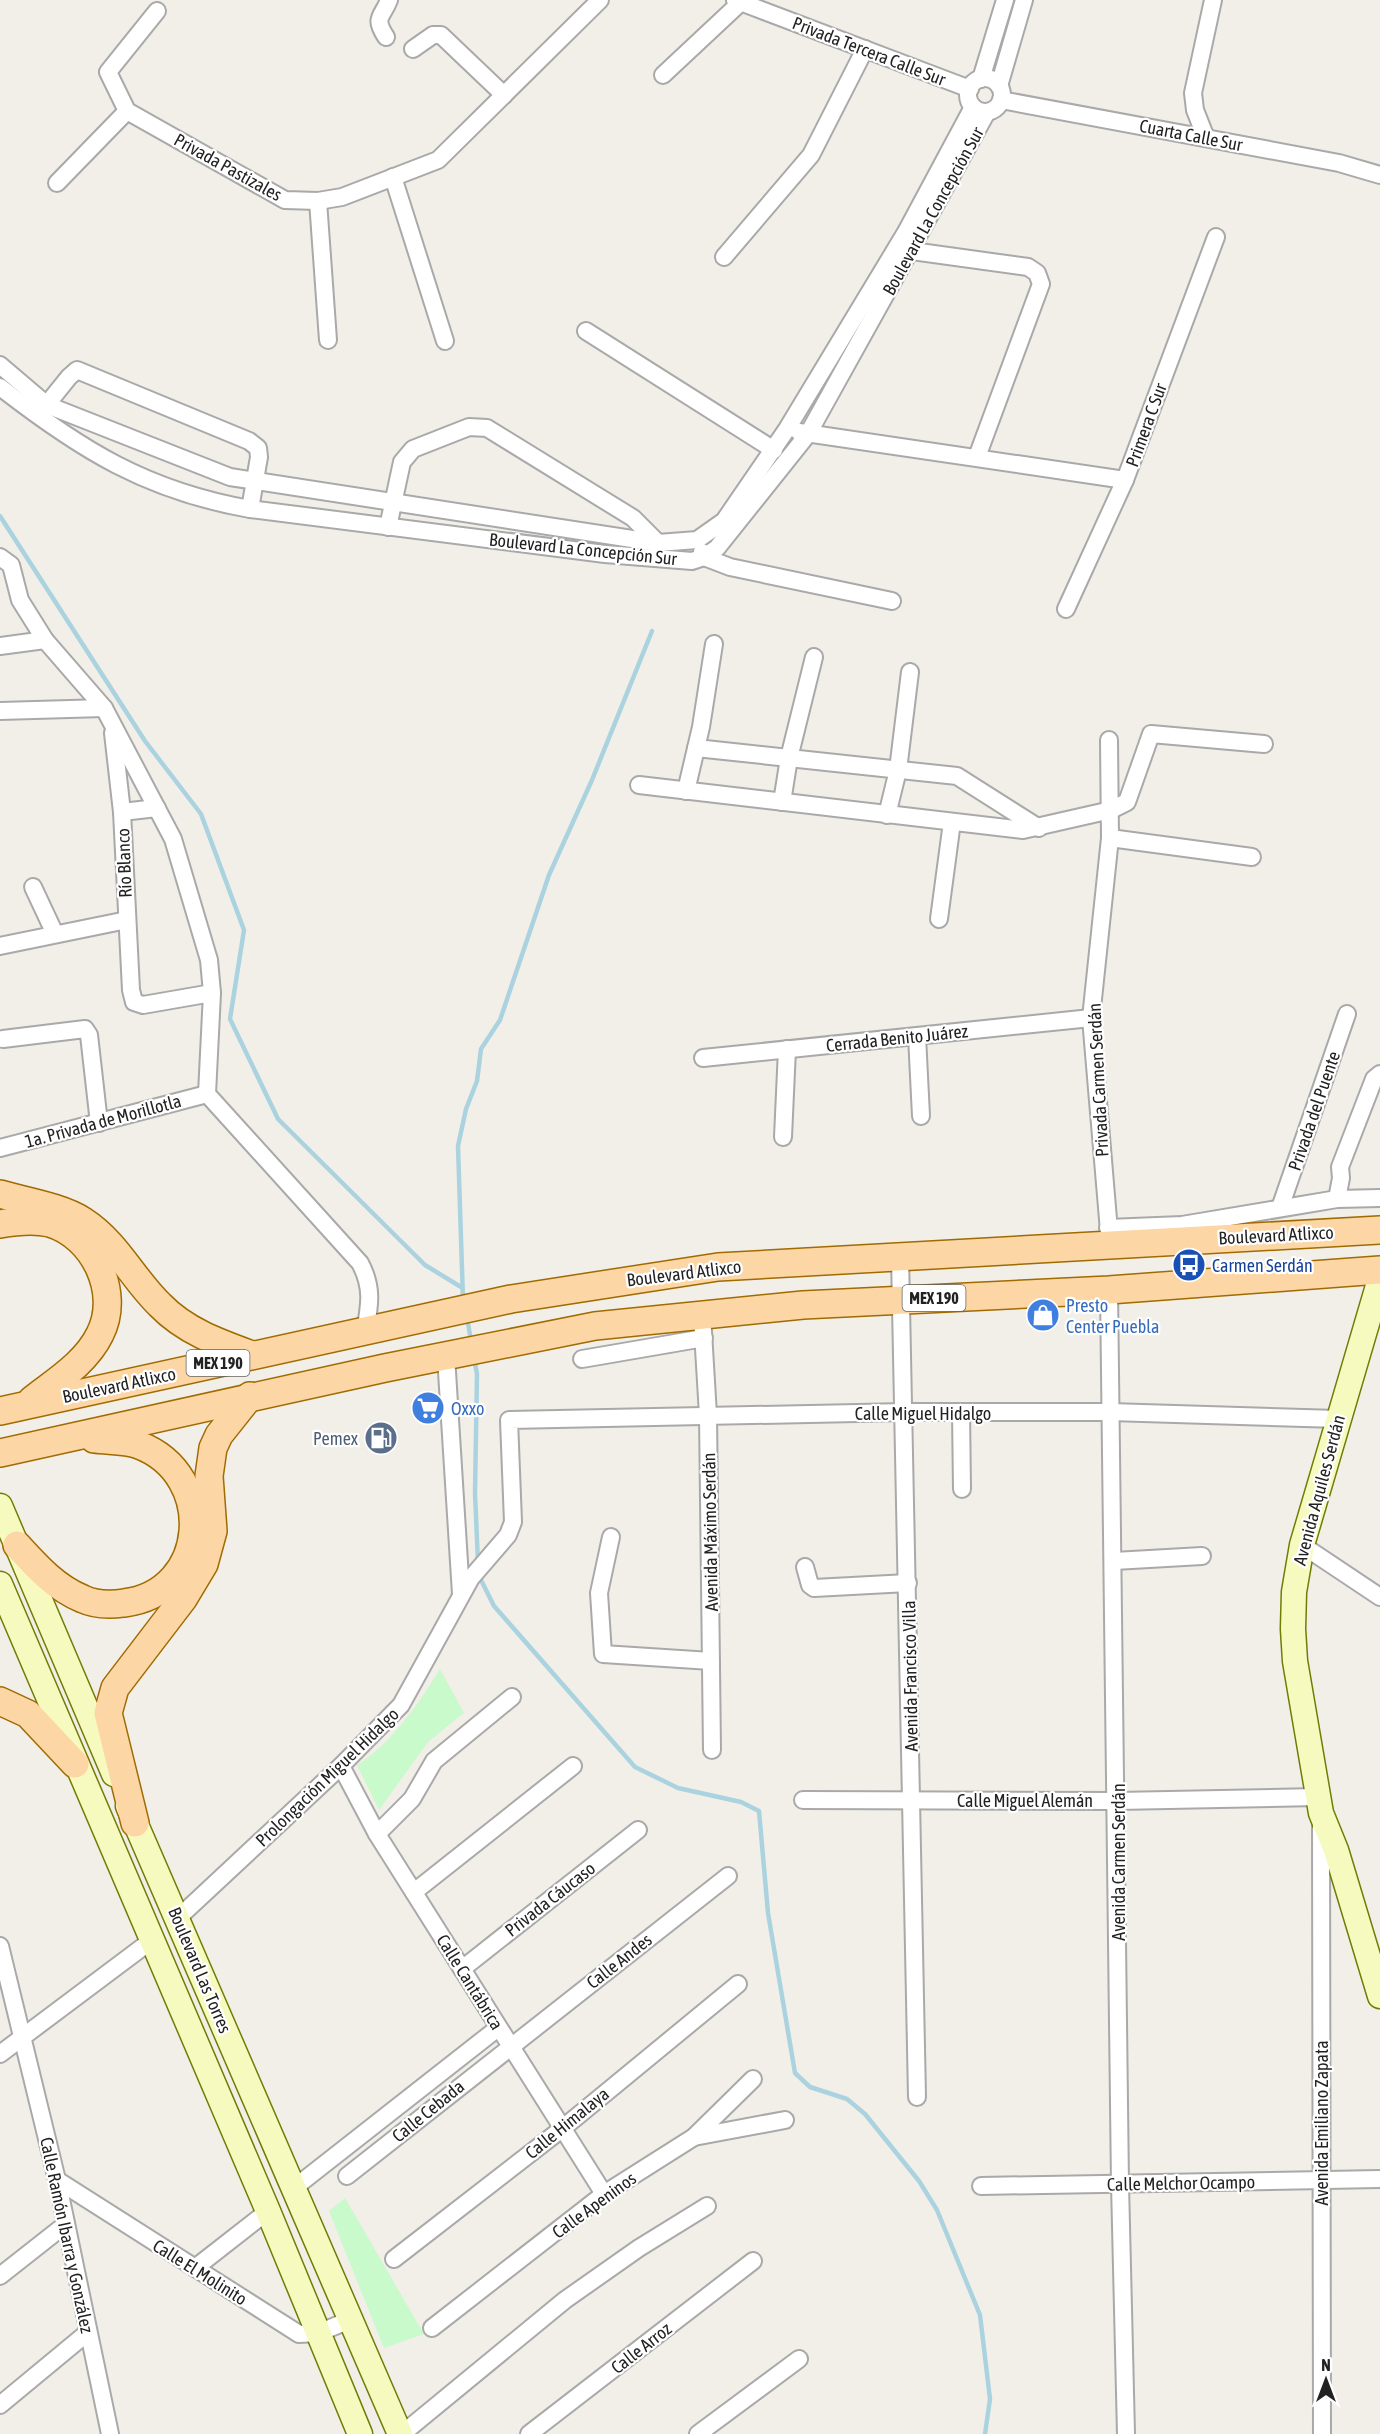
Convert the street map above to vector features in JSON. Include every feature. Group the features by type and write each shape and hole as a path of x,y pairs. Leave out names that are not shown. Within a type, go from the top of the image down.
{"main road":[{"path":"0,1194 81,1219 117,1250 159,1305 177,1321 219,1343 252,1355"},
{"path":"0,1224 24,1219 51,1224 75,1236 93,1255 104,1280 107,1306 101,1333 88,1355 13,1408"},
{"name":"Boulevard Atlixco","path":"13,1408 511,1299 718,1267 900,1256 1141,1234 1380,1230"},
{"name":"MEX 190","path":"0,1453 250,1396 595,1326 703,1326 803,1305 1109,1290 1380,1270"},
{"name":"Avenida Aquiles Serdán","path":"1380,1279 1302,1545 1294,1592 1295,1661 1320,1805 1380,1996"},
{"path":"135,1823 108,1713 110,1700 116,1688 183,1599 204,1564 213,1531 209,1476 213,1448 219,1435 250,1396"},
{"path":"17,1545 42,1573 63,1588 85,1600 109,1605 134,1602 157,1592 175,1576 189,1553 195,1527 192,1500 180,1476 162,1457 138,1445 66,1438"},
{"name":"Boulevard Las Torres","path":"0,1506 135,1823 401,2434"},
{"name":"Boulevard Las Torres","path":"0,1584 268,2211 360,2434"},
{"path":"0,1701 28,1714 75,1764"}],"street":[{"path":"386,36 378,25 378,19 389,0"},
{"name":"Privada Pastizales","path":"127,111 285,200 318,201 342,197 438,160 600,0"},
{"path":"1005,0 975,84 968,96 980,109 996,108 1024,0"},
{"path":"1206,138 1195,110 1193,93 1212,0"},
{"path":"663,75 737,1"},
{"name":"Privada Tercera Calle Sur","path":"737,1 866,49 975,84"},
{"path":"57,183 127,111 108,72 157,11"},
{"path":"413,49 433,34 441,35 504,95"},
{"path":"724,257 811,155 866,49"},
{"path":"975,84 991,80 1000,93"},
{"name":"Cuarta Calle Sur","path":"1000,93 1206,138 1339,163 1380,175"},
{"name":"Boulevard La Concepción Sur","path":"0,387 42,411 126,471 202,501 605,554 692,561 704,557 717,548 808,434 980,109"},
{"path":"393,177 445,341"},
{"path":"318,201 328,340"},
{"name":"Primera C Sur","path":"1066,609 1125,480 1216,237"},
{"path":"912,241 1028,267 1037,273 1041,284 977,457"},
{"name":"Boulevard La Concepción Sur","path":"0,365 42,411 230,477 658,543 697,540 724,521 774,450 912,241"},
{"path":"586,331 774,450"},
{"path":"42,411 77,370 249,441 258,448 259,457 250,509"},
{"path":"388,527 402,462 413,449 469,427 487,428 633,518 658,543"},
{"path":"787,429 808,434 1125,480"},
{"path":"697,540 704,557 730,567 892,601"},
{"path":"0,557 11,565 20,600 45,640 104,708 173,839 209,960 212,993 207,1094 360,1263 369,1279 371,1299 364,1331"},
{"path":"0,646 45,640"},
{"path":"686,791 714,644"},
{"path":"782,802 789,758 814,657"},
{"path":"887,816 898,770 910,672"},
{"path":"0,711 104,708"},
{"name":"Río Blanco","path":"112,724 122,812 127,920 134,1002 143,1005 212,993"},
{"path":"639,785 887,816 1023,830 1111,810 1130,799 1151,734 1264,744"},
{"name":"Privada Carmen Serdán","path":"1109,740 1110,838 1091,1018 1109,1236"},
{"path":"696,748 957,776 1039,828"},
{"path":"122,812 158,808"},
{"path":"939,918 952,822"},
{"path":"1110,838 1252,857"},
{"path":"33,887 55,934"},
{"path":"0,946 127,920"},
{"name":"Privada del Puente","path":"1280,1208 1347,1014"},
{"name":"Cerrada Benito Juárez","path":"703,1058 1091,1018"},
{"path":"3,1039 86,1029 89,1035 99,1123"},
{"path":"917,1036 921,1116"},
{"path":"783,1137 787,1049"},
{"path":"1337,1199 1341,1178 1340,1167 1374,1079 1380,1074"},
{"path":"1341,1178 1350,1170 1380,1092"},
{"name":"1a. Privada de Morillotla","path":"0,1148 207,1094"},
{"path":"1141,1234 1337,1199 1380,1198"},
{"name":"Avenida Francisco Villa","path":"900,1256 903,1300 917,2097"},
{"name":"Avenida Carmen Serdán","path":"1109,1290 1120,2184 1126,2434"},
{"path":"582,1359 703,1326"},
{"name":"Avenida Máximo Serdán","path":"703,1326 708,1416 712,1750"},
{"path":"451,1355 461,1596"},
{"name":"Calle Miguel Hidalgo","path":"509,1420 905,1412 1110,1412 1338,1419"},
{"path":"961,1412 962,1489"},
{"name":"Prolongación Miguel Hidalgo","path":"178,1918 341,1766 401,1706 471,1578 508,1535 513,1522 509,1420"},
{"path":"610,1537 599,1593 603,1654 711,1661"},
{"path":"1302,1545 1380,1597"},
{"path":"1114,1562 1202,1556"},
{"path":"805,1567 810,1585 814,1588 908,1583"},
{"path":"377,1834 412,1799 434,1761 512,1697"},
{"name":"Calle Cantábrica","path":"341,1766 377,1834 604,2194"},
{"path":"414,1892 573,1766"},
{"name":"Calle Miguel Alemán","path":"803,1800 1117,1800 1320,1805"},
{"name":"Avenida Emiliano Zapata","path":"1320,1805 1322,2434"},
{"name":"Privada Cáucaso","path":"462,1969 638,1830"},
{"name":"Calle Andes","path":"509,2046 728,1876"},
{"path":"0,2054 89,1990 152,1940"},
{"name":"Calle Ramón Ibarra y González","path":"0,1946 57,2180 87,2334 110,2434"},
{"name":"Calle Himalaya","path":"394,2259 563,2128 738,1984"},
{"path":"294,2188 498,2028"},
{"name":"Calle Cebada","path":"347,2176 509,2046"},
{"name":"Calle Apeninos","path":"432,2328 604,2194 694,2137 753,2079"},
{"path":"694,2137 785,2120"},
{"name":"Calle Melchor Ocampo","path":"981,2186 1380,2179"},
{"name":"Calle El Molinito","path":"57,2180 299,2334 318,2333"},
{"path":"401,2434 565,2300 639,2248 707,2206"},
{"path":"195,2268 268,2211"},
{"path":"0,2276 66,2224"},
{"name":"Calle Arroz","path":"529,2434 753,2261"},
{"path":"318,2333 350,2320"},
{"path":"0,2405 87,2334"},
{"path":"698,2434 799,2359"}],"green space":[{"path":"440,1669 464,1713 428,1742 379,1810 357,1765 382,1746 393,1734 414,1709"},
{"path":"345,2198 424,2334 384,2348 329,2211"}],"waterway":[{"path":"0,516 145,741 201,814 244,930 230,1019 278,1119 425,1265 461,1287"},
{"path":"463,1300 458,1146 466,1109 477,1081 481,1049 500,1020 549,875 592,780 652,631"},
{"path":"467,1317 471,1341"},
{"path":"474,1358 477,1374 475,1493 478,1563"},
{"path":"478,1574 494,1606 635,1767 678,1788 741,1802 759,1811 768,1913 795,2073 810,2087 847,2099 865,2114 919,2181 937,2210 980,2315 990,2399 985,2434"}],"place":[{"name":"Carmen Serdán","path":"1189,1265"},
{"name":"Presto Center Puebla","path":"1043,1315"},
{"name":"Oxxo","path":"428,1408"},
{"name":"Pemex","path":"381,1438"}]}
